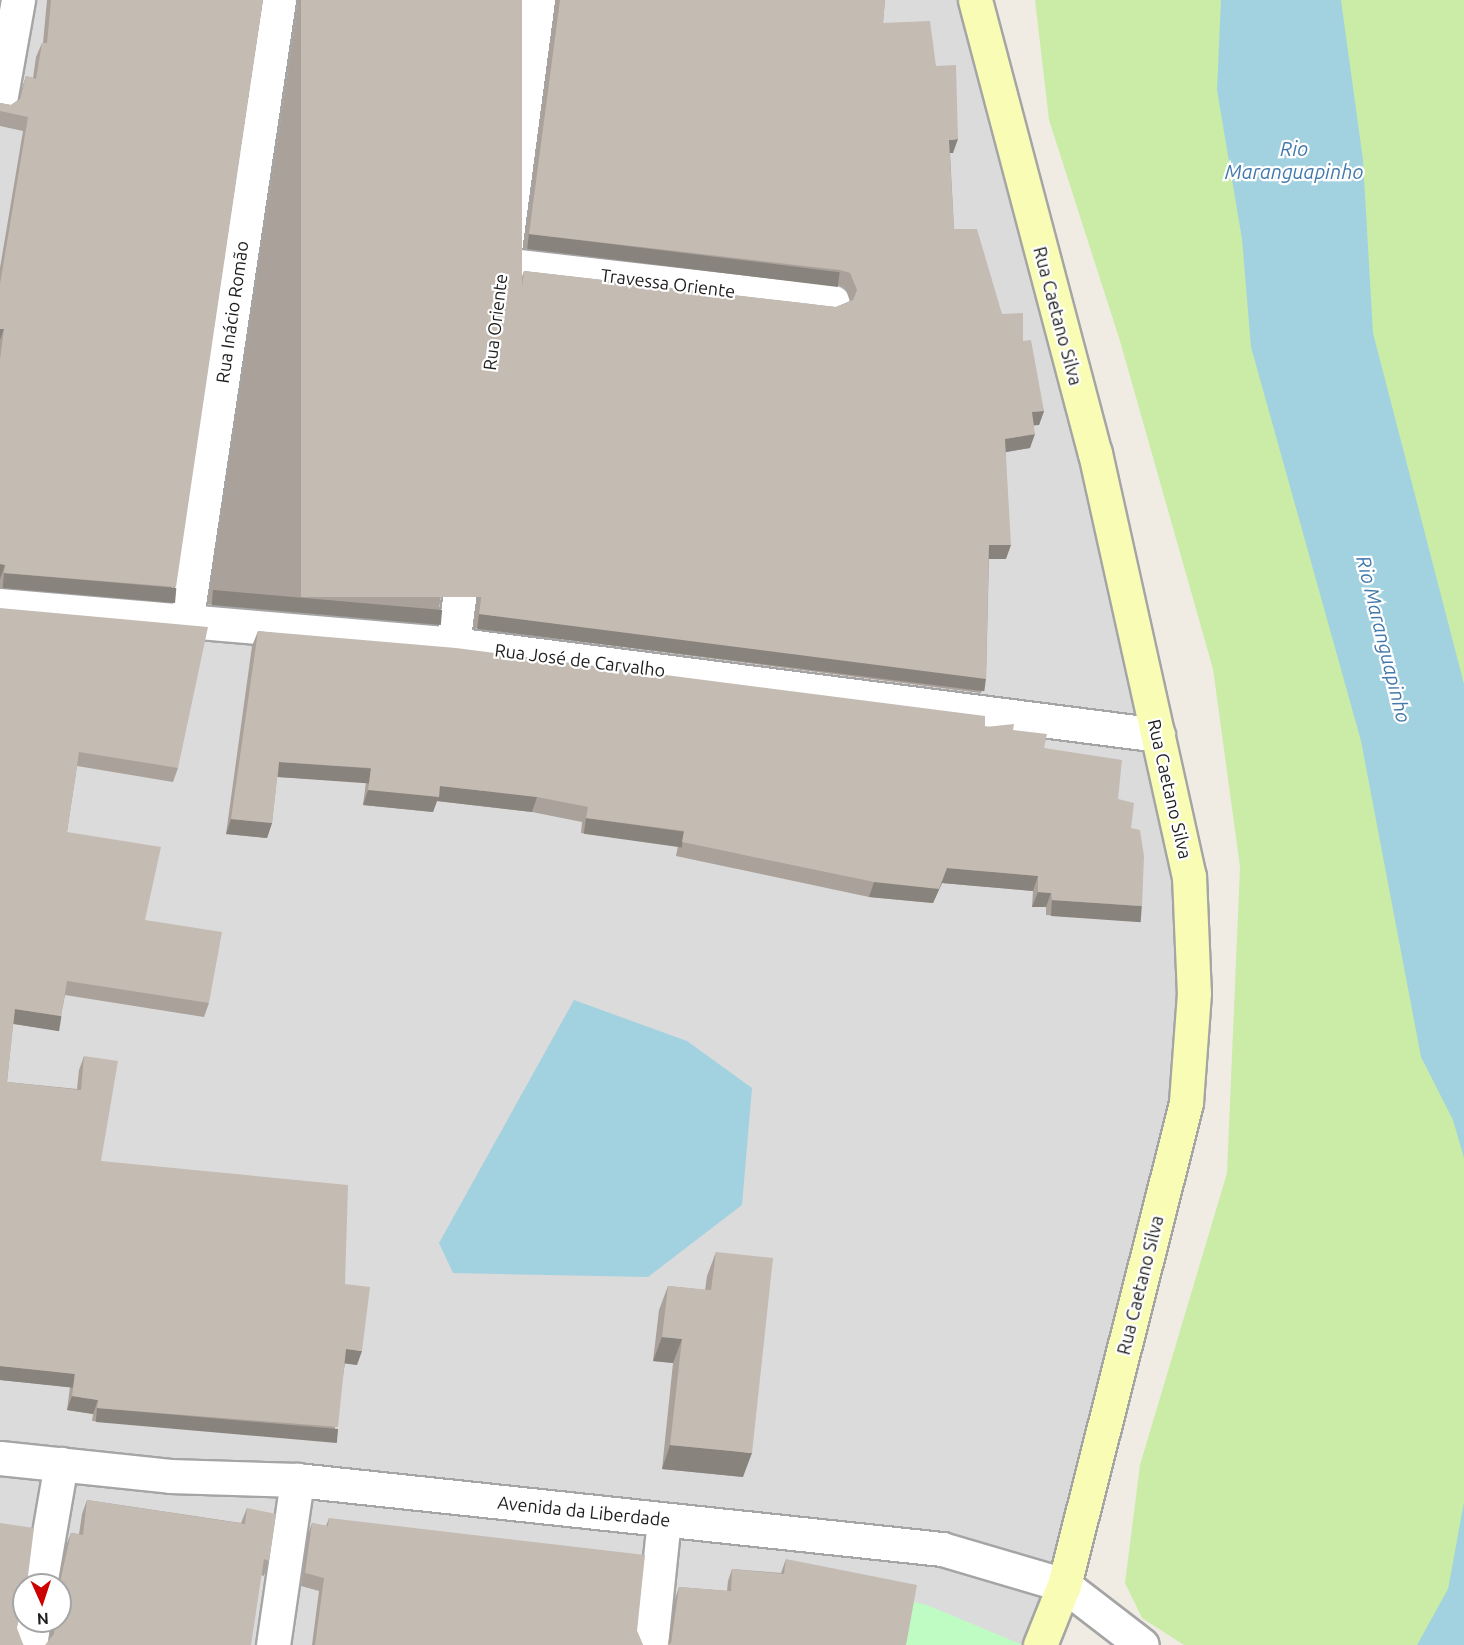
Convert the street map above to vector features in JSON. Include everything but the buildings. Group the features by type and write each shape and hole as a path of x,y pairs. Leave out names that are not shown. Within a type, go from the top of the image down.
{"main road":[{"name":"Rua Caetano Silva","path":"975,0 1095,453 1158,735 1189,876 1194,993 1186,1103 1064,1585 1040,1645"}],"street":[{"path":"0,101 18,0"},
{"name":"Rua Inácio Romão","path":"186,624 279,0"},
{"name":"Rua Oriente","path":"453,644 538,0"},
{"name":"Travessa Oriente","path":"502,264 833,302"},
{"name":"Rua José de Carvalho","path":"0,605 186,624 453,644 1158,735"},
{"name":"Avenida da Liberdade","path":"0,1458 297,1480 942,1549 1064,1585 1142,1645"},
{"path":"42,1573 60,1464"},
{"path":"273,1645 297,1480"},
{"path":"651,1645 664,1520"}],"shaded area":[{"path":"0,0 975,0 1189,876 1186,1103 1040,1645 0,1645"}],"green space":[{"path":"1035,0 1464,0 1464,1645 1184,1645 1142,1618 1125,1583 1140,1465 1227,1173 1240,867 1213,669 1120,341 1049,120"},
{"path":"848,1587 927,1605 1023,1645 789,1645"}],"water":[{"name":"Rio Maranguapinho","path":"1221,0 1341,0 1363,160 1373,333 1464,684 1464,1158 1453,1120 1421,1057 1361,741 1251,347 1242,239 1217,90"},
{"path":"574,1000 687,1041 752,1088 742,1205 648,1277 453,1273 439,1243"},
{"path":"1464,1502 1464,1645 1417,1645 1448,1589"}]}
